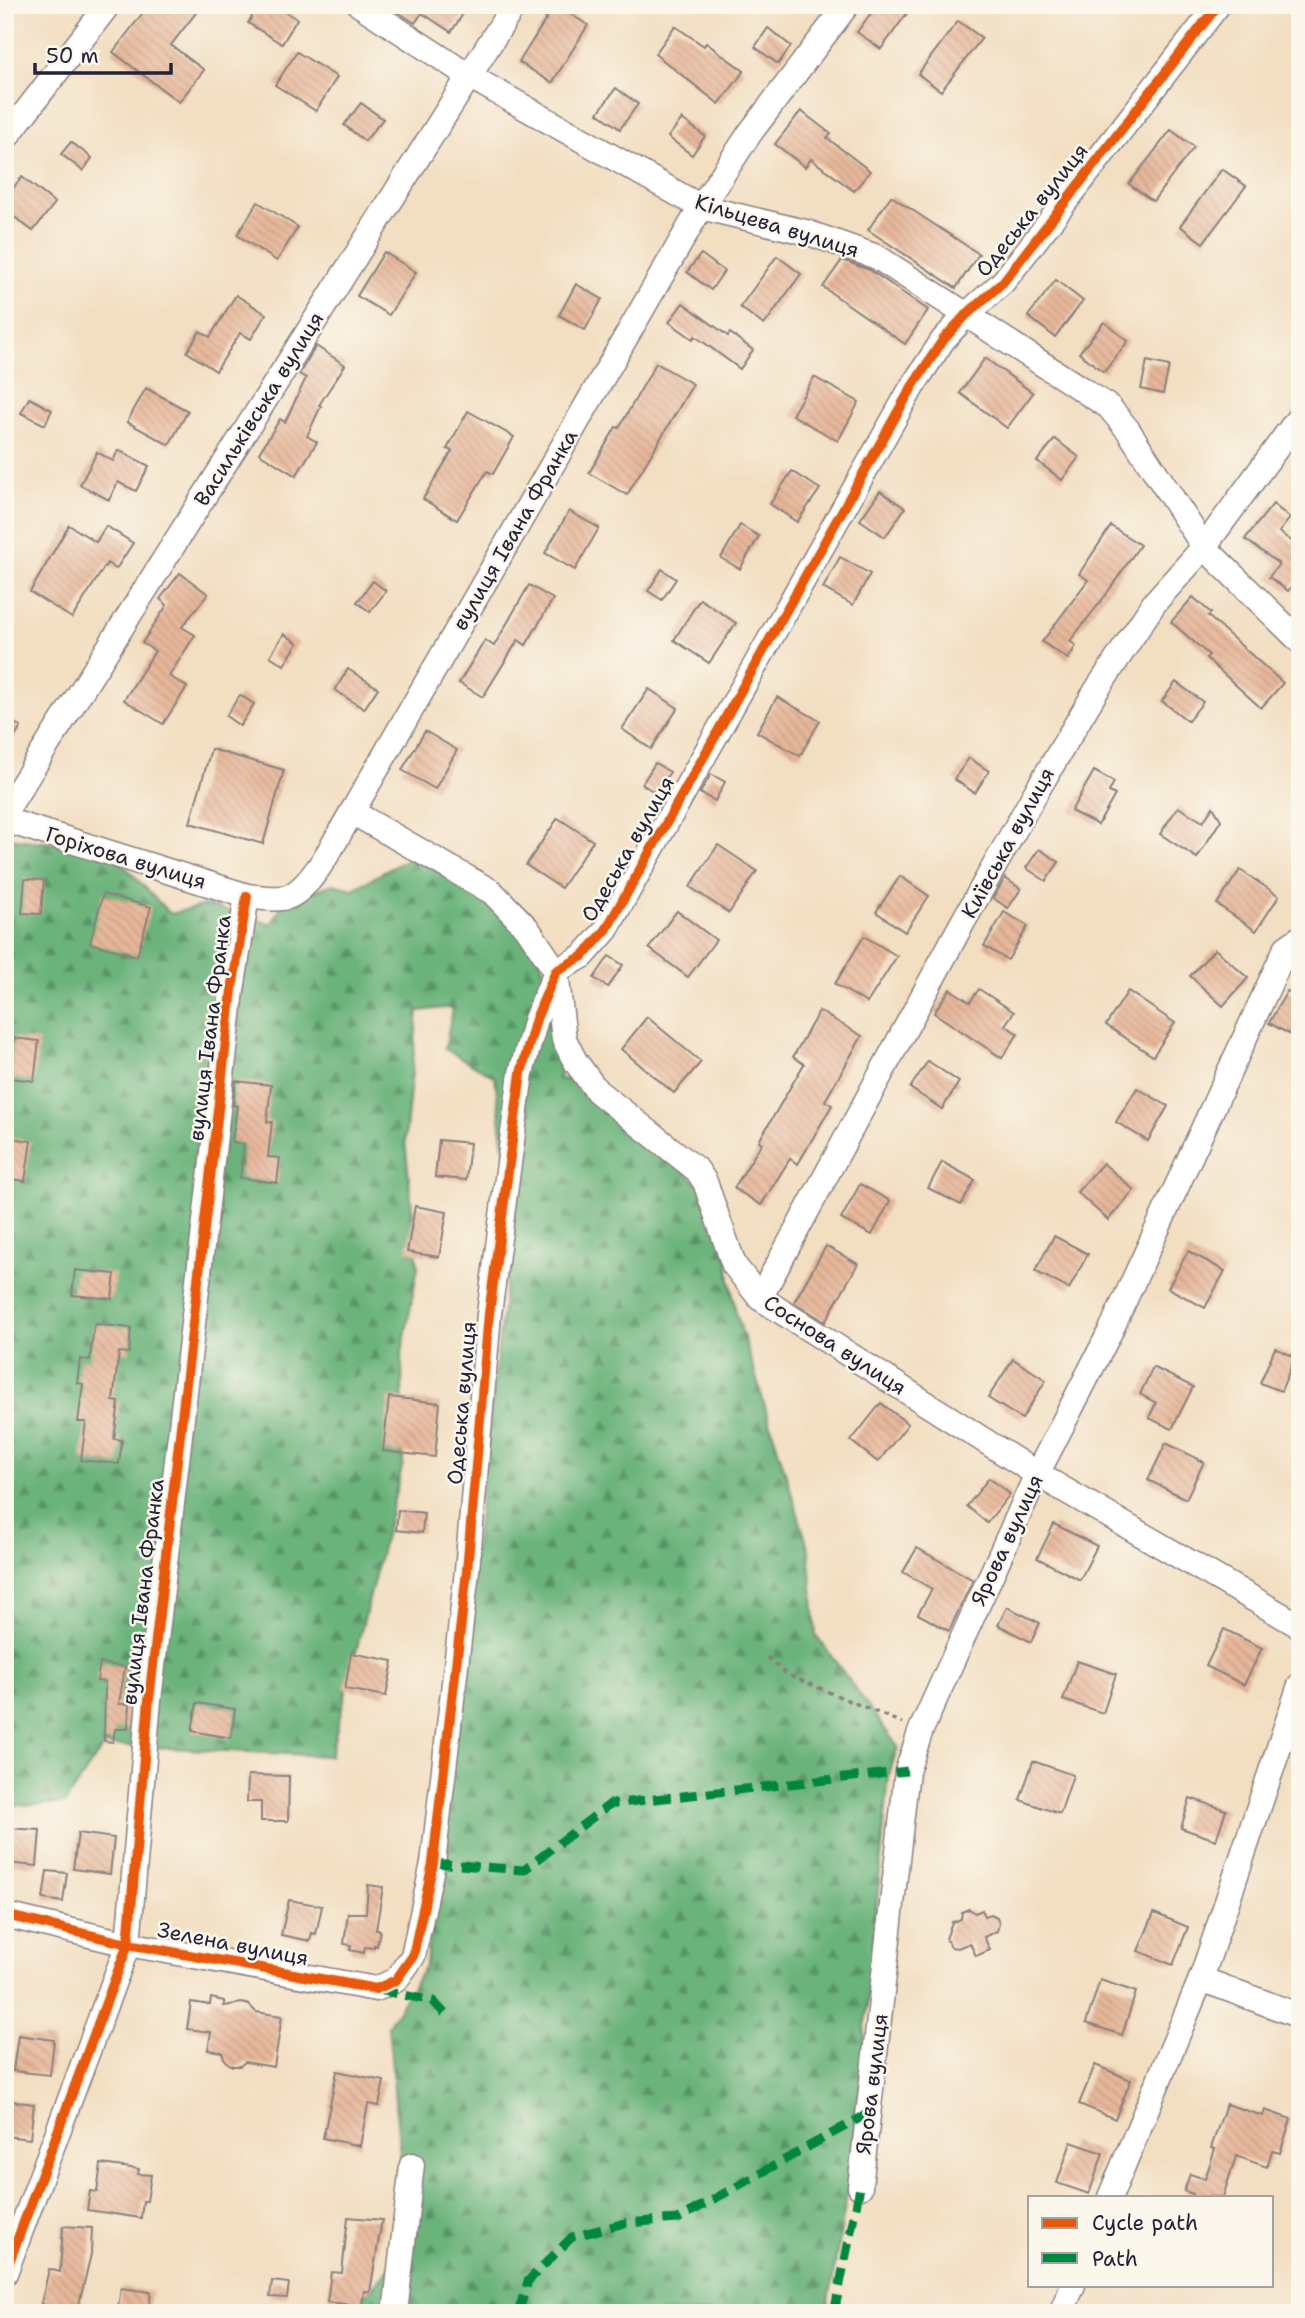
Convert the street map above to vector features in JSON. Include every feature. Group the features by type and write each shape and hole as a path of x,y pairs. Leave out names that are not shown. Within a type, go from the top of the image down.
{"street":[{"path":"5,139 108,5"},
{"name":"Кільцева вулиця","path":"360,5 469,76 701,207 809,233 877,257 1109,407 1128,430 1204,547 1300,641"},
{"name":"Васильківська вулиця","path":"5,812 514,5"},
{"name":"вулиця Івана Франка","path":"5,2273 128,1944 149,1700 229,1018 247,896 269,899 288,897 301,889 313,876 701,207 750,133 847,5"},
{"name":"Одеська вулиця","path":"330,1982 376,1989 396,1980 413,1956 433,1863 467,1571 489,1314 521,1073 536,1019 556,971 583,956 606,930 912,387 943,340 1003,282 1218,5"},
{"name":"Київська вулиця","path":"760,1298 960,929 1082,713 1155,602 1204,547 1300,416"},
{"name":"Соснова вулиця","path":"352,812 492,892 527,928 556,971 565,1039 575,1061 597,1091 697,1170 705,1182 734,1265 760,1298 1037,1474 1300,1626"},
{"name":"Горіхова вулиця","path":"5,820 247,896"},
{"name":"Ярова вулиця","path":"860,2187 907,1771 920,1730 1037,1474 1110,1332 1286,948 1300,938"},
{"path":"1110,2196 1201,1979 1300,1685"},
{"name":"Зелена вулиця","path":"5,1915 128,1944 330,1982"},
{"path":"1201,1979 1300,2016"},
{"path":"395,2313 412,2165"},
{"path":"1061,2313 1073,2286"}],"path":[{"path":"767,1657 786,1674 920,1730"}],"green space":[{"path":"5,838 68,845 116,857 170,914 206,905 271,924 284,902 333,884 353,889 409,858 526,910 568,1055 558,1079 593,1081 722,1208 736,1312 809,1550 816,1635 898,1747 889,1775 852,2164 827,2313 367,2313 361,2299 389,2269 405,2206 388,2026 426,1964 513,1222 495,1077 445,1049 453,1007 418,1011 405,1140 418,1267 402,1353 403,1463 330,1756 104,1745 65,1803 5,1806"}],"building":[{"path":"149,5 202,5 171,45 204,70 179,102 113,52"},
{"path":"259,5 275,5 297,19 282,44 248,23"},
{"path":"469,5 451,32 422,13 415,23 390,7"},
{"path":"555,5 588,25 552,83 519,62"},
{"path":"877,5 913,5 881,49 857,32"},
{"path":"958,21 982,38 941,91 918,74"},
{"path":"675,26 704,46 706,43 744,71 719,104 655,54"},
{"path":"768,28 791,46 778,64 755,47"},
{"path":"297,52 337,77 316,111 275,85"},
{"path":"616,88 638,104 620,129 598,113"},
{"path":"361,103 383,119 365,141 344,125"},
{"path":"801,111 831,134 827,138 870,171 854,191 811,159 805,167 775,144"},
{"path":"682,119 705,136 692,155 668,137"},
{"path":"1171,130 1194,147 1153,201 1129,184"},
{"path":"71,142 92,158 83,171 61,154"},
{"path":"1222,169 1246,186 1203,243 1180,226"},
{"path":"22,177 55,203 33,231 5,210 5,198"},
{"path":"891,196 979,254 956,288 868,230"},
{"path":"258,202 298,227 277,261 237,235"},
{"path":"384,252 416,272 389,315 357,296"},
{"path":"701,254 724,271 711,290 687,272"},
{"path":"777,256 801,274 764,325 740,307"},
{"path":"842,260 870,270 928,310 905,344 823,287"},
{"path":"1056,280 1083,301 1055,337 1028,316"},
{"path":"576,284 602,299 585,330 559,315"},
{"path":"236,295 266,314 251,339 240,333 216,371 187,352 200,331 210,337"},
{"path":"683,303 728,336 730,333 753,350 740,369 695,336 693,339 669,322"},
{"path":"1104,322 1128,341 1104,372 1079,353"},
{"path":"316,346 345,365 319,405 321,406 307,436 317,442 296,476 259,453 280,419 285,422 306,378 299,374"},
{"path":"985,358 1033,393 1007,428 960,393"},
{"path":"1147,361 1169,366 1163,394 1141,389"},
{"path":"656,363 693,384 627,495 589,473 616,427 619,428"},
{"path":"814,377 859,402 838,441 792,415"},
{"path":"146,388 188,411 169,445 127,422"},
{"path":"29,398 52,410 45,425 21,413"},
{"path":"468,411 514,437 493,474 487,471 457,520 423,499 452,451 447,449"},
{"path":"1055,439 1079,457 1062,480 1037,461"},
{"path":"118,450 149,466 136,491 118,482 109,500 80,485 97,452 113,461"},
{"path":"792,471 820,489 797,522 770,504"},
{"path":"880,491 905,508 885,537 860,520"},
{"path":"1273,504 1290,518 1279,532 1300,547 1300,575 1288,591 1269,577 1279,564 1245,539"},
{"path":"569,511 599,528 575,570 545,553"},
{"path":"69,525 96,542 106,526 133,543 116,569 107,563 72,618 30,592"},
{"path":"740,525 759,536 740,569 721,558"},
{"path":"1111,526 1140,545 1070,641 1076,646 1068,659 1042,642 1088,580 1079,574"},
{"path":"840,557 870,574 853,605 823,588"},
{"path":"662,569 676,579 662,600 648,591"},
{"path":"180,573 208,594 182,627 195,635 169,676 187,687 163,724 124,700 155,651 142,643 167,605 160,599"},
{"path":"373,581 386,591 370,612 357,602"},
{"path":"529,585 553,599 526,645 518,640 483,697 459,683 485,640 494,646"},
{"path":"1193,597 1211,613 1208,616 1283,683 1261,708 1206,658 1209,655 1171,622"},
{"path":"700,599 736,623 709,663 674,640"},
{"path":"284,634 298,643 284,665 270,656"},
{"path":"348,669 378,688 364,709 335,690"},
{"path":"1176,682 1203,702 1188,721 1162,701"},
{"path":"649,689 678,708 651,749 622,729"},
{"path":"240,695 254,704 240,726 226,716"},
{"path":"777,697 820,721 800,756 757,732"},
{"path":"5,717 21,727 5,753"},
{"path":"425,731 457,750 435,789 402,770"},
{"path":"211,749 284,770 263,844 190,823"},
{"path":"969,758 989,771 975,793 954,779"},
{"path":"655,763 670,772 656,793 642,784"},
{"path":"1094,771 1114,782 1109,792 1115,795 1098,825 1071,811"},
{"path":"711,774 725,782 715,801 700,793"},
{"path":"1178,807 1203,822 1213,807 1221,820 1197,858 1160,834"},
{"path":"558,818 593,841 561,888 526,865"},
{"path":"718,845 757,871 729,913 690,887"},
{"path":"1039,849 1059,862 1046,881 1026,868"},
{"path":"1240,870 1279,896 1256,931 1217,904"},
{"path":"900,876 929,896 905,932 876,912"},
{"path":"1005,878 1021,889 1008,908 993,898"},
{"path":"25,879 44,880 41,914 22,913"},
{"path":"103,894 151,907 137,956 90,943"},
{"path":"677,911 716,940 688,977 649,948"},
{"path":"1004,912 1028,926 1008,960 984,946"},
{"path":"864,936 897,956 867,1003 835,984"},
{"path":"1215,949 1248,978 1223,1006 1190,976"},
{"path":"609,956 623,965 608,987 594,978"},
{"path":"950,989 970,1002 979,989 1014,1012 1005,1025 1018,1034 1002,1058 934,1013"},
{"path":"1128,991 1175,1023 1153,1056 1106,1025"},
{"path":"1287,991 1300,998 1300,1040 1269,1023"},
{"path":"819,1011 862,1036 825,1101 832,1105 798,1164 790,1159 761,1205 734,1188 762,1143 759,1141 804,1064 793,1057"},
{"path":"647,1017 701,1062 674,1093 621,1049"},
{"path":"14,1038 39,1041 34,1081 9,1078"},
{"path":"928,1061 959,1082 942,1109 910,1088"},
{"path":"236,1081 271,1085 267,1122 272,1122 268,1157 280,1158 277,1183 240,1178 244,1144 232,1142 237,1106 233,1105"},
{"path":"1137,1088 1168,1106 1148,1141 1116,1122"},
{"path":"5,1137 31,1141 25,1181 5,1178"},
{"path":"439,1140 470,1143 466,1180 435,1177"},
{"path":"942,1162 975,1180 961,1205 928,1188"},
{"path":"1103,1163 1134,1190 1108,1220 1077,1192"},
{"path":"860,1184 890,1201 872,1235 841,1219"},
{"path":"415,1206 447,1212 439,1257 407,1252"},
{"path":"1054,1236 1088,1254 1069,1289 1035,1271"},
{"path":"826,1246 858,1264 825,1322 794,1302"},
{"path":"1188,1251 1225,1271 1205,1308 1168,1288"},
{"path":"75,1270 115,1274 112,1299 72,1295"},
{"path":"94,1324 131,1328 129,1353 119,1352 113,1401 119,1402 114,1439 122,1440 119,1464 81,1460 86,1422 78,1422 83,1384 77,1383 80,1359 90,1360"},
{"path":"1275,1348 1295,1357 1281,1391 1260,1383"},
{"path":"1013,1359 1046,1380 1022,1419 988,1398"},
{"path":"1153,1367 1193,1387 1172,1429 1149,1418 1156,1403 1140,1394"},
{"path":"389,1397 440,1403 435,1457 383,1451"},
{"path":"881,1403 908,1424 878,1462 851,1441"},
{"path":"1166,1443 1204,1462 1186,1499 1148,1480"},
{"path":"989,1478 1010,1494 987,1523 967,1506"},
{"path":"398,1510 424,1513 422,1533 396,1530"},
{"path":"1054,1524 1097,1546 1080,1580 1037,1558"},
{"path":"917,1548 973,1580 949,1631 918,1614 932,1589 903,1572"},
{"path":"1007,1607 1040,1623 1031,1642 998,1625"},
{"path":"1224,1629 1262,1648 1244,1685 1206,1666"},
{"path":"351,1653 393,1661 386,1696 345,1689"},
{"path":"1077,1661 1116,1674 1103,1713 1063,1700"},
{"path":"100,1663 125,1667 119,1704 129,1704 128,1729 115,1729 113,1742 104,1741 105,1682 97,1681"},
{"path":"197,1703 235,1709 231,1738 192,1731"},
{"path":"1033,1761 1073,1775 1060,1814 1020,1800"},
{"path":"248,1775 289,1776 288,1821 261,1821 261,1802 247,1802"},
{"path":"1190,1798 1226,1810 1216,1840 1181,1828"},
{"path":"5,1828 40,1830 37,1866 5,1863"},
{"path":"78,1833 114,1838 110,1874 73,1869"},
{"path":"47,1871 67,1873 63,1902 43,1899"},
{"path":"368,1885 383,1887 376,1930 380,1930 377,1946 365,1947 364,1953 350,1950 351,1945 344,1944 348,1913 366,1913"},
{"path":"289,1900 322,1906 316,1934 312,1933 310,1941 281,1935"},
{"path":"969,1909 975,1913 982,1910 985,1916 991,1914 997,1917 999,1924 997,1931 984,1937 990,1950 976,1956 970,1943 958,1948 951,1947 946,1939 952,1922 961,1919 962,1912"},
{"path":"1154,1913 1188,1927 1173,1965 1138,1951"},
{"path":"1100,1980 1136,1992 1122,2035 1086,2023"},
{"path":"211,1998 224,2001 224,2006 242,2003 249,2005 256,2012 282,2016 274,2067 245,2062 240,2066 232,2066 225,2061 222,2052 208,2050 211,2032 187,2029 191,2002 210,2005"},
{"path":"18,2035 54,2040 50,2075 13,2071"},
{"path":"1095,2065 1131,2080 1115,2119 1079,2104"},
{"path":"337,2071 384,2081 379,2106 368,2104 360,2146 323,2138"},
{"path":"5,2100 34,2104 30,2139 5,2136"},
{"path":"1226,2104 1263,2116 1265,2110 1291,2119 1280,2153 1272,2151 1267,2167 1236,2156 1223,2196 1192,2196 1184,2191 1190,2174 1205,2179 1215,2149 1211,2148"},
{"path":"1071,2142 1103,2153 1089,2194 1057,2183"},
{"path":"101,2164 139,2169 138,2174 151,2175 141,2218 87,2210 90,2191 97,2192"},
{"path":"348,2217 382,2220 370,2292 364,2291 362,2306 327,2302 331,2272 342,2273"},
{"path":"63,2226 92,2228 91,2254 77,2313 41,2304 49,2269 60,2272"},
{"path":"272,2281 289,2283 287,2298 270,2297"},
{"path":"121,2288 151,2292 148,2313 117,2313"}],"marked path":[{"path":"433,1863 524,1870 610,1804 907,1771"},
{"path":"379,1990 433,2001 449,2018"},
{"path":"518,2313 528,2281 572,2237 625,2223 678,2219 869,2113"},
{"path":"834,2313 860,2187"}],"cycle path":[{"path":"5,1915 128,1944 376,1989 396,1980 413,1956 433,1863 467,1571 489,1314 521,1073 536,1019 556,971 583,956 606,930 912,387 943,340 1003,282 1218,5"},
{"path":"5,2273 128,1944 149,1700 232,990 247,896"}]}
